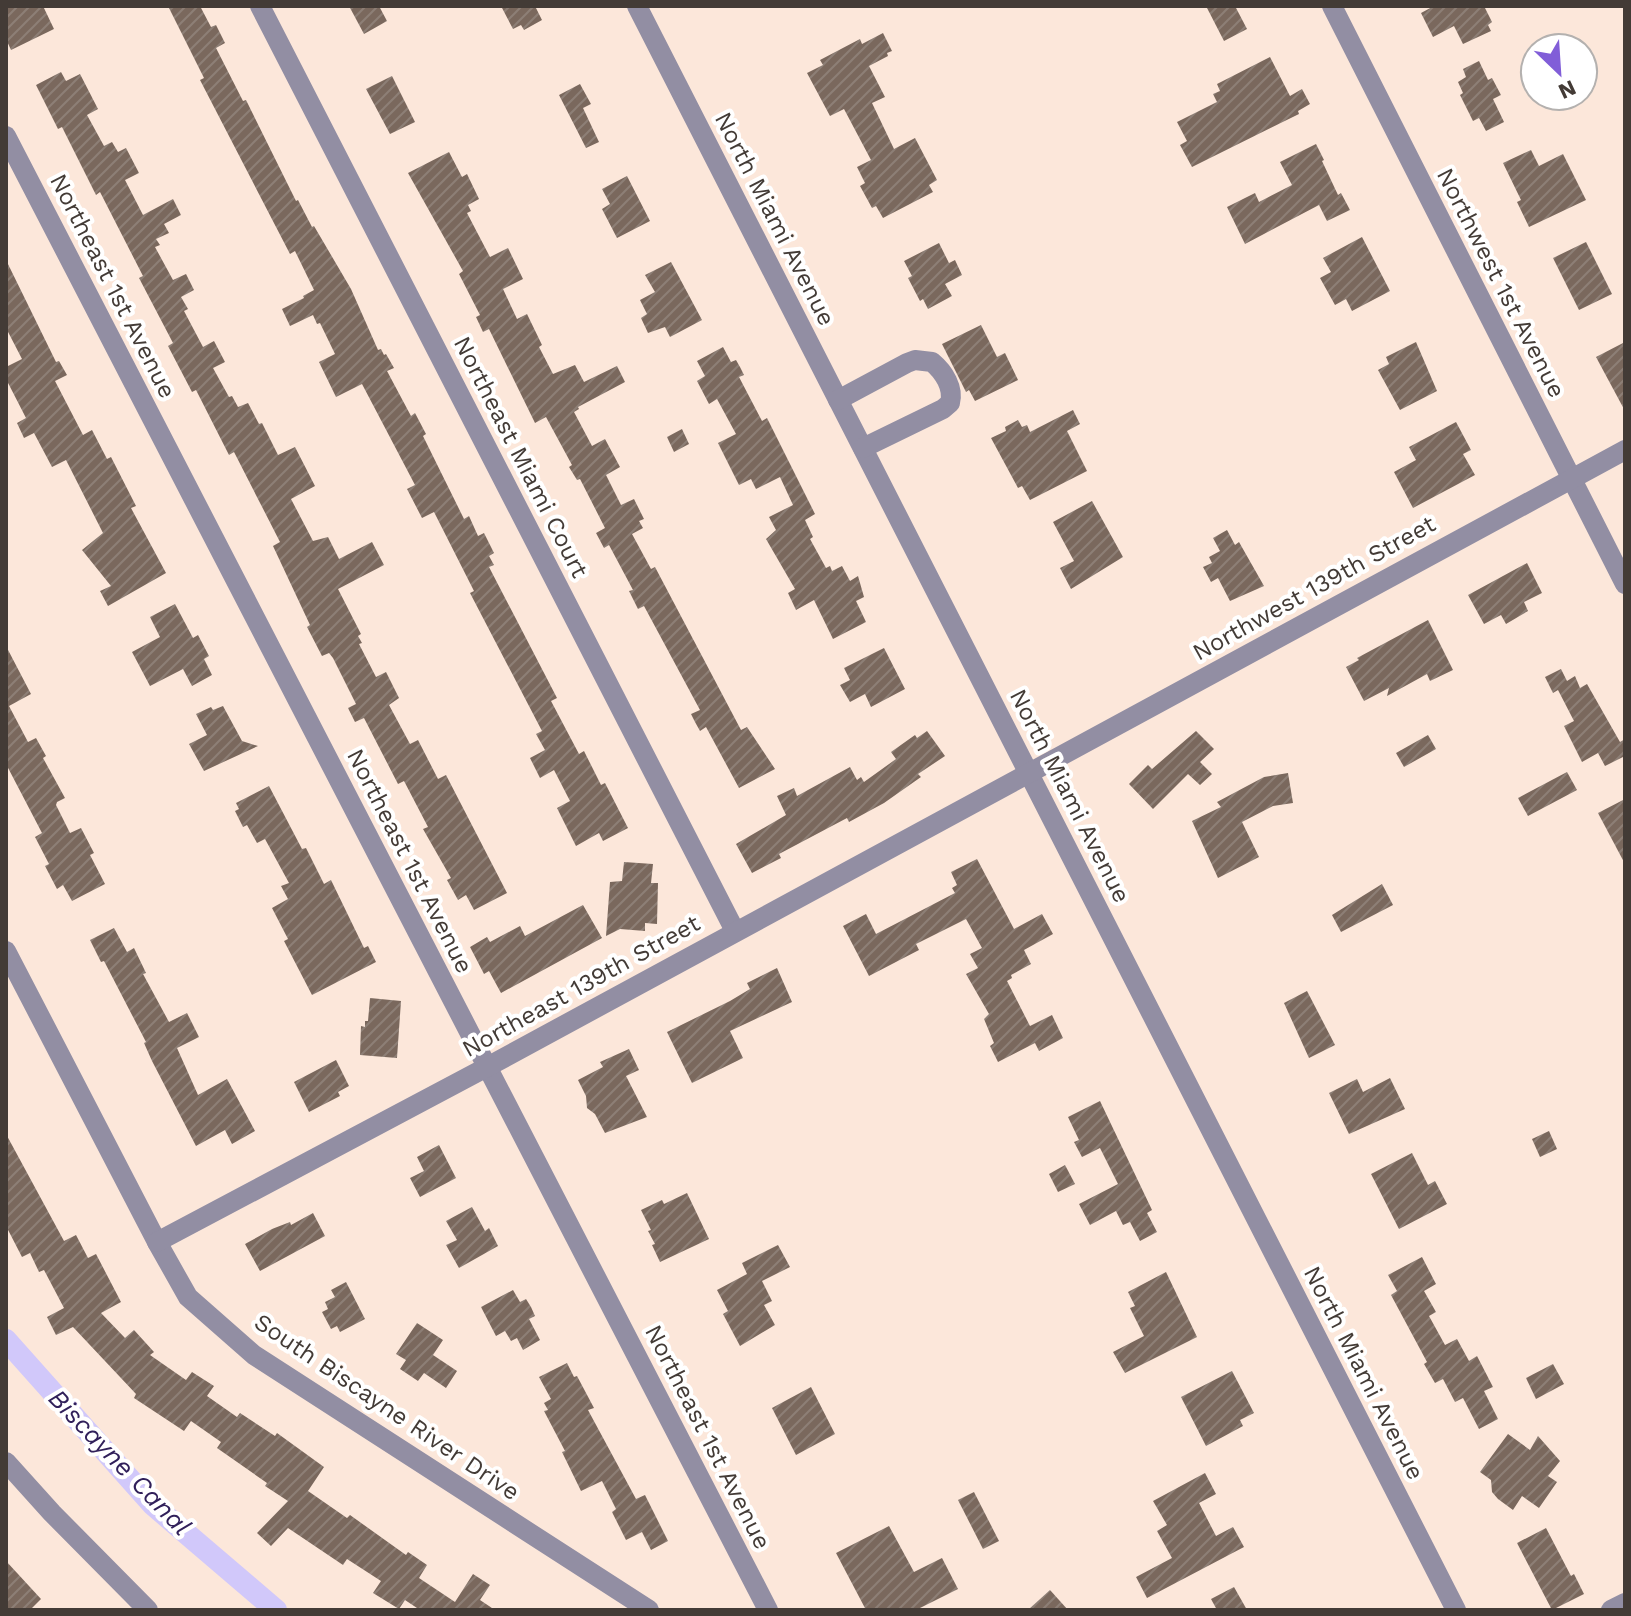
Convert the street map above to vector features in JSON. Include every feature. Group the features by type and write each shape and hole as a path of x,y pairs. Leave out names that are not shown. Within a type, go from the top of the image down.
{"street":[{"name":"Northeast Miami Court","path":"260,6 735,931"},
{"name":"North Miami Avenue","path":"637,6 1456,1610"},
{"name":"Northwest 1st Avenue","path":"1332,6 1625,584"},
{"name":"Northeast 1st Avenue","path":"6,136 768,1610"},
{"path":"838,400 915,360 932,362 944,375 950,388 950,403 863,448"},
{"name":"Northwest 139th Street","path":"1029,773 1625,450"},
{"name":"Northeast 139th Street","path":"157,1242 1029,773"},
{"name":"South Biscayne River Drive","path":"6,951 188,1297 254,1355 649,1610"},
{"path":"6,1462 148,1610"},
{"path":"1611,1610 1625,1603"}],"building":[{"path":"6,6 43,6 54,29 11,50 6,39"},
{"path":"168,6 200,6 211,27 216,25 225,43 216,48 243,101 246,100 296,201 351,289 378,350 386,354 394,368 387,371 411,416 415,413 426,434 423,436 464,519 469,516 478,536 484,533 494,553 489,556 494,565 489,567 557,698 551,701 579,754 584,751 601,785 605,783 628,828 603,841 599,833 576,846 557,808 570,801 554,770 540,778 530,758 545,750 536,734 542,731 470,593 474,591 434,512 422,518 407,489 415,485 362,384 336,397 319,362 335,354 320,323 317,324 313,315 290,326 282,309 314,290 295,251 290,254 200,80 204,78"},
{"path":"349,6 379,6 387,21 364,34"},
{"path":"501,6 535,6 542,20 524,30 521,25 513,29"},
{"path":"1206,6 1235,6 1247,29 1224,41"},
{"path":"1434,6 1484,6 1492,22 1488,25 1491,31 1463,44 1454,26 1433,37 1421,13"},
{"path":"883,33 892,51 869,66 885,97 872,103 894,149 915,138 937,180 929,185 933,192 883,218 876,206 872,208 860,186 865,183 857,167 871,160 844,109 830,116 807,73 823,65 820,60 860,39 862,44"},
{"path":"1270,57 1290,96 1302,89 1310,104 1298,111 1299,114 1192,167 1180,145 1187,141 1177,122 1217,102 1213,94 1220,91 1217,84"},
{"path":"1479,61 1488,80 1492,78 1501,95 1493,99 1504,122 1486,131 1479,118 1473,121 1460,95 1463,93 1458,82 1466,77 1463,69"},
{"path":"61,72 66,81 80,74 98,109 87,115 104,146 112,142 118,152 126,148 139,173 125,180 143,215 173,199 181,215 164,224 169,233 156,239 160,245 155,247 173,280 186,274 194,290 181,297 188,309 184,311 203,347 214,341 225,362 213,368 229,397 232,396 238,407 248,403 278,455 295,447 315,486 291,499 313,541 328,537 339,559 372,542 384,565 338,589 361,634 358,636 362,643 359,644 376,677 386,672 399,698 389,705 410,744 418,740 438,779 446,775 507,893 474,910 466,895 458,900 447,880 451,878 423,829 428,827 404,781 398,784 364,718 355,722 348,708 356,704 333,658 329,653 322,656 273,546 280,542 234,452 229,455 196,390 192,392 168,346 173,343 139,278 143,276 100,192 96,195 62,127 58,129 36,85"},
{"path":"392,76 415,122 390,134 366,89"},
{"path":"580,84 591,104 583,108 599,142 586,148 559,95"},
{"path":"1316,144 1338,195 1341,193 1350,210 1327,221 1319,205 1245,244 1227,207 1255,193 1259,202 1292,185 1280,162"},
{"path":"1531,150 1539,166 1563,154 1586,200 1529,227 1517,202 1521,200 1503,163"},
{"path":"449,152 462,177 467,174 479,199 468,205 471,211 467,213 490,257 508,248 523,279 503,289 517,319 527,314 553,374 575,365 584,382 617,366 625,382 574,412 592,446 605,439 620,467 606,475 621,505 634,499 644,519 639,521 643,528 632,534 651,569 655,567 741,730 747,727 775,769 739,788 706,727 700,731 695,722 691,714 700,710 644,606 638,609 629,591 633,590 609,545 604,548 596,533 605,528 580,479 577,480 569,467 572,465 546,417 535,423 489,329 483,332 476,317 480,315 459,274 463,271 408,173"},
{"path":"627,176 650,221 617,238 602,209 610,204 602,189"},
{"path":"1362,237 1390,291 1352,311 1346,299 1335,305 1320,278 1331,272 1323,258"},
{"path":"1586,242 1612,294 1579,310 1553,258"},
{"path":"939,243 949,263 955,260 962,275 945,284 952,296 928,309 908,278 912,276 904,261"},
{"path":"6,260 56,362 59,361 67,375 55,381 83,435 92,430 107,459 111,457 136,506 131,508 166,573 108,606 100,591 111,586 82,550 103,533 66,460 52,467 34,433 24,438 17,423 26,418 6,379 6,367 22,359 6,328"},
{"path":"671,262 702,320 670,337 665,327 648,333 641,318 647,314 640,300 655,292 645,275"},
{"path":"981,325 997,357 1005,353 1018,380 975,401 969,390 966,392 942,344"},
{"path":"1416,342 1437,391 1400,410 1378,370 1389,364 1386,357"},
{"path":"1625,342 1625,411 1596,357"},
{"path":"723,347 731,362 736,360 740,367 744,375 739,377 762,421 767,418 815,514 805,520 813,537 810,539 826,568 830,566 832,571 842,566 850,581 858,576 864,597 856,601 866,622 833,639 814,600 796,610 788,593 795,589 766,539 776,530 769,517 793,505 780,477 756,489 751,479 739,485 718,443 736,434 717,399 709,404 697,381 705,376 697,361"},
{"path":"1073,410 1080,424 1067,431 1087,471 1030,500 1022,486 1018,488 991,438 1006,431 1005,427 1018,420 1022,427 1027,425 1030,432"},
{"path":"1456,422 1471,450 1463,454 1475,475 1413,508 1394,472 1416,460 1409,447"},
{"path":"682,429 689,444 674,452 667,437"},
{"path":"1092,501 1123,557 1071,589 1060,568 1074,561 1053,522"},
{"path":"1227,530 1235,545 1239,542 1264,586 1230,601 1218,578 1211,582 1203,567 1212,563 1209,557 1220,551 1213,538"},
{"path":"1527,563 1542,593 1524,602 1528,611 1506,624 1501,615 1484,624 1468,595"},
{"path":"175,604 193,638 198,635 209,656 204,659 212,675 192,686 183,669 150,686 132,652 160,637 150,617"},
{"path":"1428,620 1453,670 1430,681 1427,674 1387,696 1389,688 1364,701 1346,667"},
{"path":"6,646 31,694 9,706 28,742 36,738 46,756 43,758 65,798 56,805 70,833 81,828 105,884 72,901 63,885 57,889 45,866 49,864 35,837 42,833 6,764"},
{"path":"884,648 905,689 871,707 865,694 850,702 840,685 850,680 844,668"},
{"path":"1561,669 1567,681 1575,676 1580,688 1587,684 1620,742 1625,739 1625,756 1605,766 1598,753 1582,762 1564,726 1574,721 1558,690 1553,693 1545,677"},
{"path":"223,706 242,741 258,746 204,771 189,744 207,735 196,714 211,707 213,710"},
{"path":"927,731 945,756 918,774 921,777 884,803 849,822 847,818 779,854 781,858 752,873 736,844 786,815 777,796 794,788 797,796 850,767 857,780 861,777 864,782 896,759 891,752 915,735 917,738"},
{"path":"1196,731 1214,749 1200,762 1212,774 1200,785 1188,774 1153,809 1129,784 1148,765 1152,769"},
{"path":"1428,735 1436,749 1404,767 1396,753"},
{"path":"1567,772 1577,790 1528,816 1518,798"},
{"path":"1288,773 1293,803 1273,806 1242,822 1259,857 1218,878 1192,821 1221,807 1217,802 1264,777"},
{"path":"269,786 302,849 306,848 324,884 331,880 364,948 368,946 376,962 312,995 284,941 288,939 272,908 288,899 281,886 289,883 265,839 257,843 247,825 243,827 235,811 239,809 236,803"},
{"path":"1625,799 1625,864 1598,813"},
{"path":"977,859 1014,929 1042,914 1053,934 1024,950 1031,964 1011,975 1012,978 1007,981 1030,1026 1052,1015 1063,1038 1039,1051 1035,1043 998,1062 990,1046 994,1043 984,1019 989,1014 966,974 978,968 970,954 982,948 966,919 916,944 919,950 869,976 843,926 866,914 876,934 955,893 952,888 957,885 951,872"},
{"path":"624,862 653,864 651,883 658,883 657,924 645,923 645,931 620,929 606,936 610,882 622,881"},
{"path":"1382,884 1393,905 1341,932 1332,915"},
{"path":"583,905 602,938 501,993 489,971 484,974 470,947 487,937 490,942 520,926 525,936"},
{"path":"114,928 127,952 134,948 146,973 143,974 169,1022 187,1013 199,1037 177,1048 198,1095 227,1079 255,1131 232,1144 225,1130 196,1146 152,1061 146,1042 90,940"},
{"path":"777,968 792,1002 730,1031 743,1058 692,1083 667,1032 730,1001 750,989 747,983"},
{"path":"1307,991 1335,1045 1309,1058 1284,1003"},
{"path":"370,998 401,1001 397,1058 360,1055 361,1026 365,1027 365,1021 368,1021"},
{"path":"629,1049 639,1070 626,1076 647,1117 605,1133 595,1114 587,1108 586,1096 578,1080 603,1067 600,1062"},
{"path":"336,1060 349,1086 338,1092 340,1096 309,1112 294,1082"},
{"path":"1390,1078 1405,1109 1349,1134 1329,1093 1357,1079 1363,1092"},
{"path":"1100,1101 1152,1210 1147,1213 1157,1232 1140,1241 1130,1222 1123,1225 1116,1211 1090,1225 1079,1204 1118,1184 1100,1148 1082,1157 1074,1142 1079,1140 1068,1117"},
{"path":"1549,1131 1557,1149 1540,1157 1532,1139"},
{"path":"6,1134 64,1241 76,1235 88,1258 96,1254 121,1302 101,1313 125,1338 134,1330 154,1352 150,1355 186,1380 192,1372 214,1386 207,1396 237,1417 240,1413 275,1436 277,1433 324,1467 308,1491 347,1518 350,1515 406,1555 408,1552 427,1565 419,1578 455,1602 473,1574 490,1585 480,1600 495,1610 420,1610 405,1600 399,1609 373,1593 381,1581 347,1559 343,1565 288,1528 271,1546 257,1533 288,1501 217,1448 221,1442 191,1421 184,1431 134,1398 136,1394 73,1327 56,1335 47,1317 64,1308 44,1270 39,1272 30,1253 22,1257 6,1226"},
{"path":"439,1145 456,1178 420,1197 410,1178 424,1171 417,1157"},
{"path":"1412,1153 1428,1185 1435,1181 1447,1204 1399,1229 1371,1174"},
{"path":"1065,1165 1075,1184 1058,1192 1049,1174"},
{"path":"687,1193 709,1239 660,1262 648,1231 651,1230 641,1210"},
{"path":"472,1207 485,1231 489,1228 498,1246 459,1268 446,1245 457,1240 446,1221"},
{"path":"313,1213 325,1236 260,1271 245,1244 272,1229 290,1222 291,1225"},
{"path":"778,1245 790,1267 762,1281 772,1301 764,1305 775,1325 740,1346 723,1314 728,1311 717,1290 747,1274 742,1263"},
{"path":"1422,1257 1436,1284 1424,1291 1436,1312 1429,1316 1445,1345 1457,1339 1469,1361 1477,1356 1493,1387 1484,1391 1498,1419 1479,1429 1463,1398 1455,1402 1443,1379 1435,1383 1391,1295 1397,1291 1388,1275"},
{"path":"1166,1272 1197,1337 1125,1373 1113,1352 1144,1336 1130,1308 1135,1306 1128,1292"},
{"path":"346,1282 365,1319 340,1332 337,1326 331,1329 322,1312 328,1309 325,1302 335,1297 331,1290"},
{"path":"513,1290 520,1302 526,1299 531,1307 535,1316 529,1319 540,1340 523,1350 517,1338 511,1341 505,1331 496,1336 481,1307"},
{"path":"417,1323 443,1340 433,1355 457,1371 446,1388 424,1373 418,1381 400,1369 406,1360 396,1354"},
{"path":"567,1363 594,1408 588,1410 636,1499 645,1495 668,1541 651,1550 642,1532 626,1540 612,1512 616,1509 602,1481 581,1491 562,1452 565,1451 544,1411 548,1410 544,1403 551,1399 539,1377"},
{"path":"1553,1364 1564,1384 1536,1399 1526,1378"},
{"path":"1232,1371 1254,1413 1240,1420 1243,1426 1206,1446 1181,1397"},
{"path":"811,1387 835,1434 796,1455 772,1408"},
{"path":"1508,1434 1530,1450 1538,1436 1560,1461 1548,1476 1557,1482 1539,1508 1522,1496 1513,1510 1498,1499 1492,1492 1491,1480 1480,1472"},
{"path":"1205,1473 1216,1494 1199,1503 1216,1536 1233,1527 1244,1547 1147,1598 1136,1577 1172,1558 1157,1531 1167,1525 1153,1501"},
{"path":"974,1492 999,1541 983,1549 958,1500"},
{"path":"889,1526 914,1572 942,1558 958,1589 916,1610 866,1610 836,1553"},
{"path":"1546,1528 1584,1594 1552,1610 1517,1543"},
{"path":"6,1561 41,1599 30,1610 6,1610"},
{"path":"1234,1587 1247,1610 1217,1610 1211,1599"},
{"path":"1050,1590 1068,1610 1028,1610"}],"waterway":[{"name":"Biscayne Canal","path":"6,1340 153,1505 276,1610"}]}
